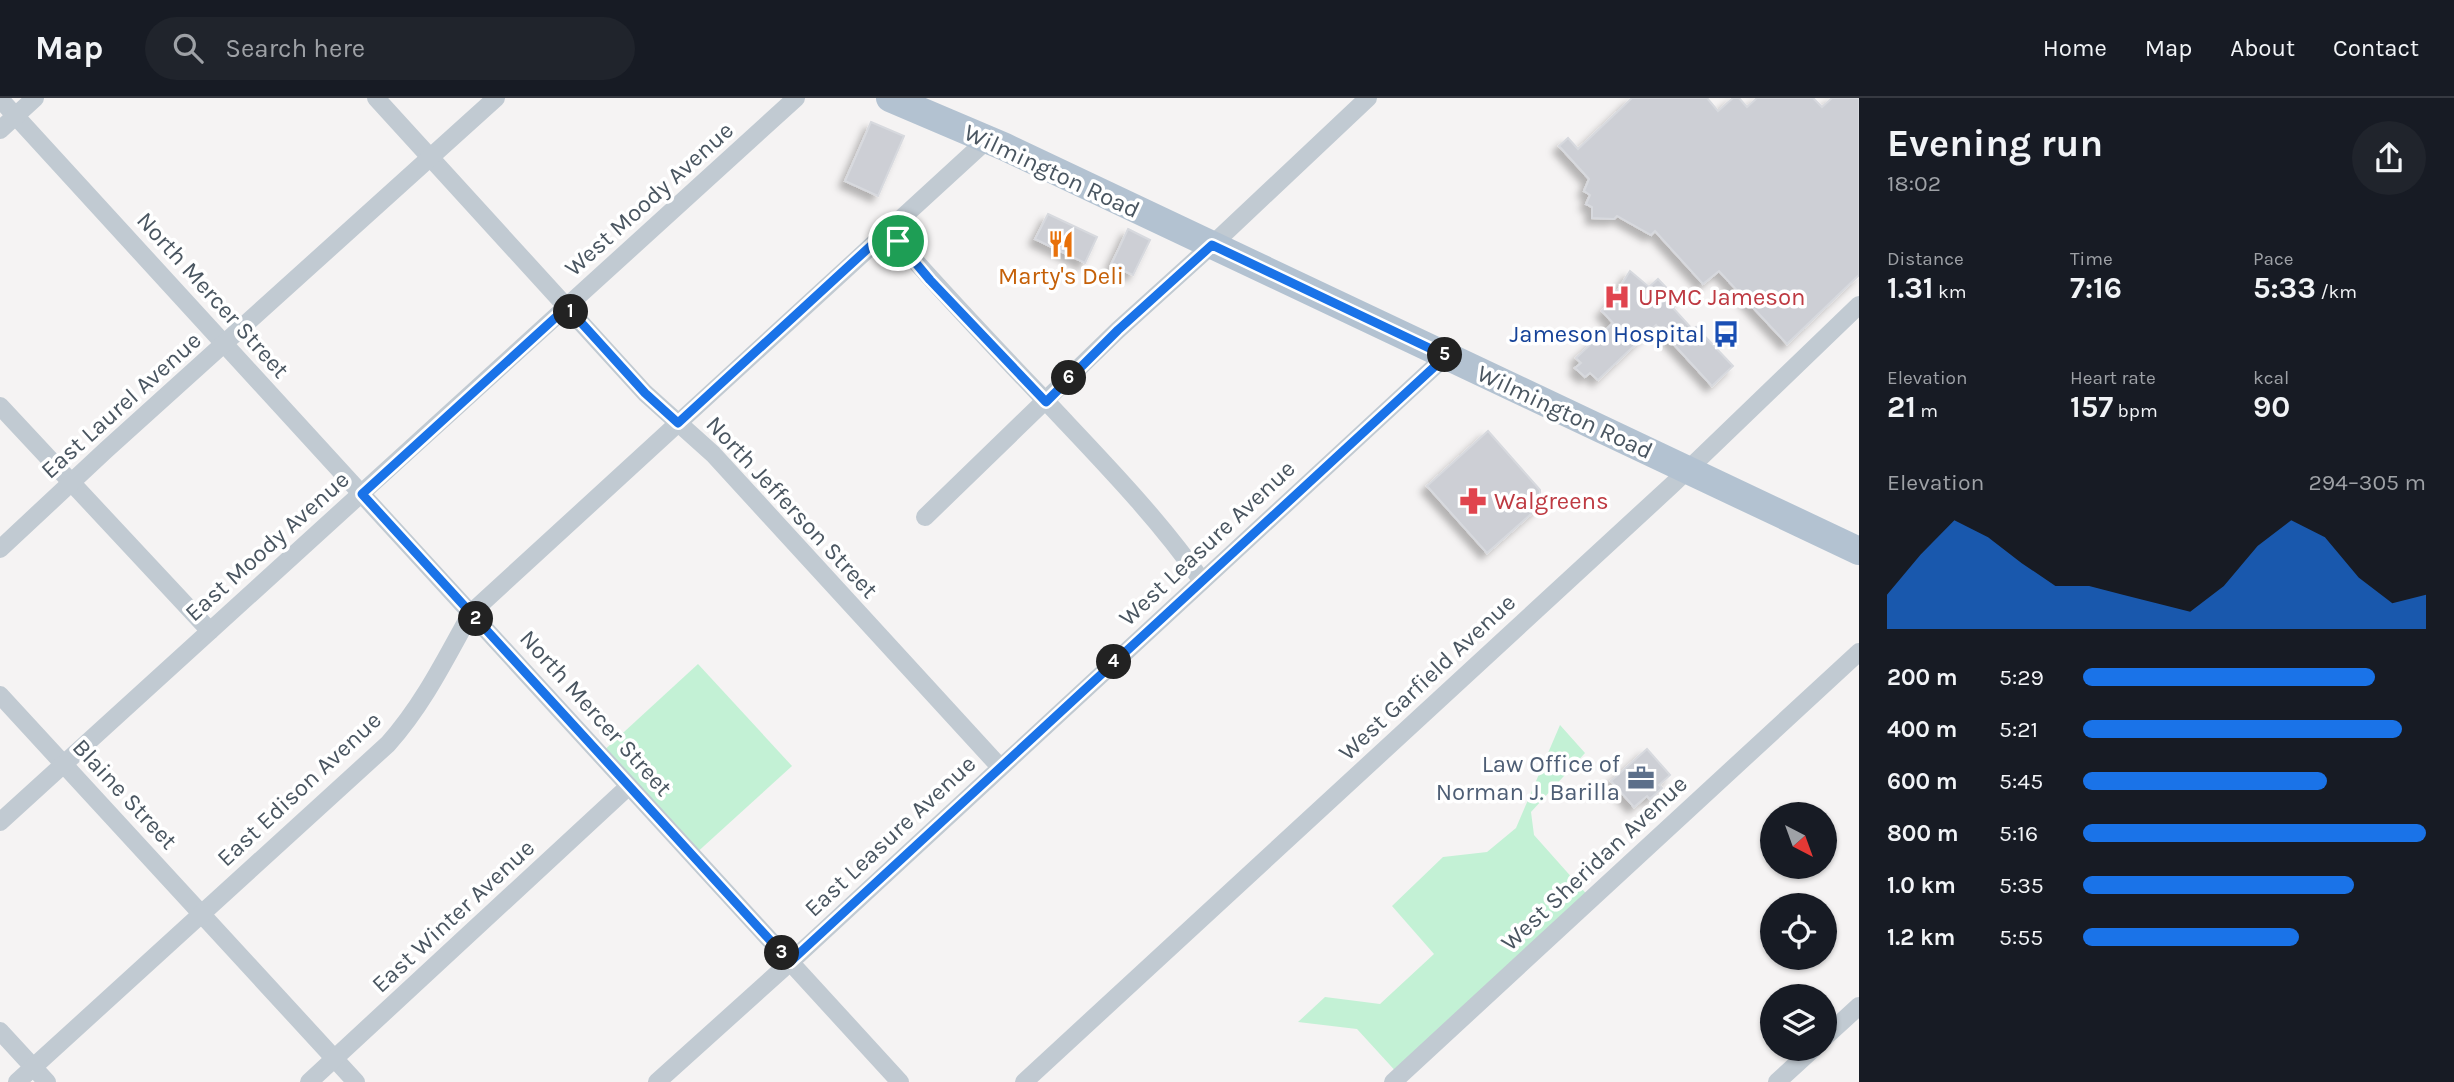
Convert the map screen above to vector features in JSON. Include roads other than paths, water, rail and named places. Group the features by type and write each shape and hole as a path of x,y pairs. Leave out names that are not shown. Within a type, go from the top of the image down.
{"main road":[{"name":"Wilmington Road","path":"890,98 988,139 1859,551"}],"street":[{"path":"0,130 35,98"},
{"name":"North Jefferson Street","path":"376,98 645,393 713,454 1000,767"},
{"name":"East Laurel Avenue","path":"0,549 496,98"},
{"name":"West Moody Avenue","path":"567,307 796,98"},
{"path":"925,517 1118,330 1368,98"},
{"name":"North Mercer Street","path":"0,99 900,1082"},
{"name":"East Edison Avenue","path":"17,1082 388,744 429,688 471,613 988,139"},
{"path":"888,230 930,280 1125,485 1202,581"},
{"name":"West Garfield Avenue","path":"1024,1082 1687,470 1859,305"},
{"name":"East Moody Avenue","path":"0,822 567,307"},
{"name":"West Leasure Avenue","path":"1000,767 1446,356"},
{"path":"0,406 209,631"},
{"name":"West Sheridan Avenue","path":"1393,1082 1859,652"},
{"name":"Blaine Street","path":"0,695 356,1082"},
{"name":"East Leasure Avenue","path":"657,1082 1000,767"},
{"name":"East Winter Avenue","path":"309,1082 629,786"},
{"path":"1837,1026 1859,1006"},
{"path":"0,1031 47,1082"},
{"path":"1777,1082 1800,1061"}],"place":[{"name":"Marty's Deli","path":"1061,244"},
{"name":"UPMC Jameson","path":"1617,297"},
{"name":"Jameson Hospital","path":"1726,334"},
{"name":"Walgreens","path":"1473,501"},
{"name":"Law Office of Norman J. Barilla","path":"1641,778"}]}
